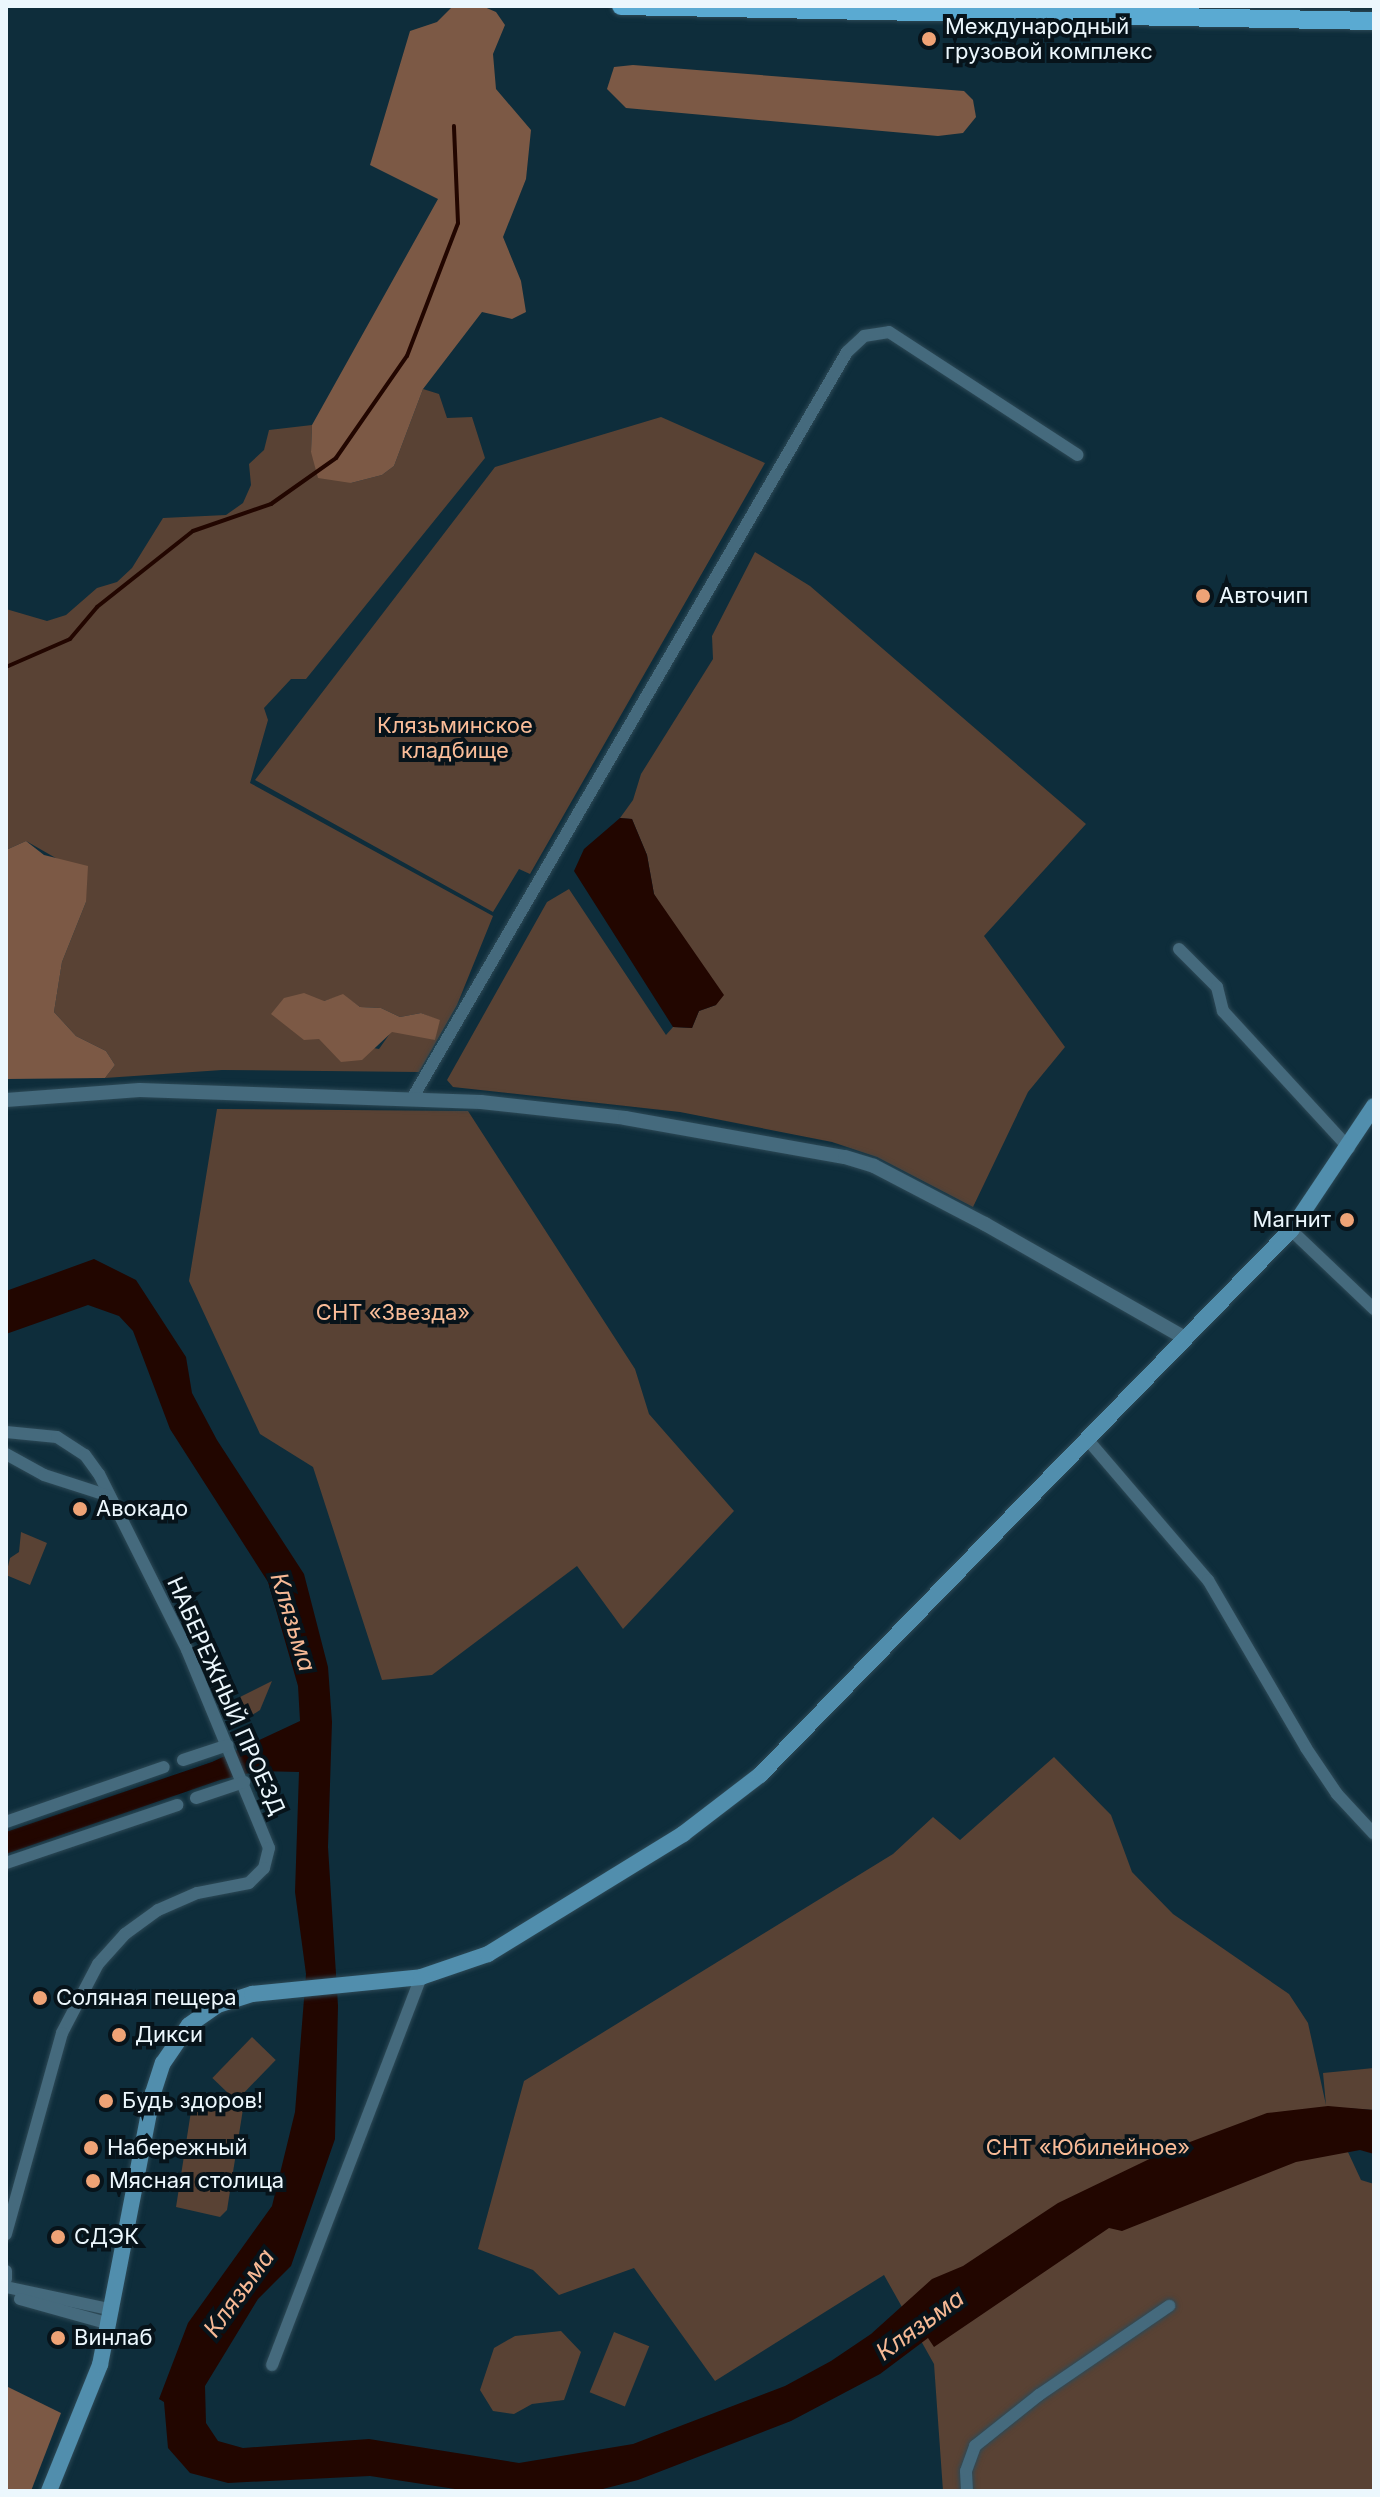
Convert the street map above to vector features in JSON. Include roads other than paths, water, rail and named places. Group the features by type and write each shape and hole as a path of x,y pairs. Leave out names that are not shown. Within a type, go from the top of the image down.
{"main road":[{"path":"621,6 1374,21"},
{"path":"49,2491 100,2365 112,2317 140,2145 163,2063 177,2037 203,2014 234,1999 276,1990 421,1977 488,1954 683,1834 760,1775 1291,1230 1349,1148 1374,1106"}],"street":[{"path":"413,1097 847,352 875,331 899,337 1078,455"},
{"path":"1179,949 1217,987 1223,1011 1349,1148"},
{"path":"6,1100 140,1090 413,1097 625,1118 845,1157 985,1224 1185,1338"},
{"path":"1291,1230 1374,1309"},
{"name":"НАБЕРЕЖНЫЙ ПРОЕЗД","path":"6,1432 39,1432 73,1445 99,1474 229,1746 267,1836 264,1868 240,1887 197,1893 158,1910 101,1960 62,2033 6,2234"},
{"path":"1087,1439 1208,1580 1306,1748 1337,1794 1374,1834"},
{"path":"6,1454 44,1475 109,1496"},
{"path":"183,1760 229,1746"},
{"path":"6,1822 164,1767"},
{"path":"196,1798 243,1780"},
{"path":"6,1863 177,1805"},
{"path":"272,2365 421,1977"},
{"path":"6,2271 6,2279"},
{"path":"6,2287 112,2317"},
{"path":"6,2294 112,2317"},
{"path":"967,2491 966,2471 975,2446 1039,2395 1169,2306"}],"water":[{"path":"620,818 632,819 647,855 654,894 724,995 716,1005 699,1011 692,1028 673,1027 574,871 584,849"},
{"name":"Клязьма","path":"94,1259 136,1280 186,1357 192,1393 217,1440 304,1574 328,1667 332,1722 328,1847 338,2006 335,2139 291,2266 258,2299 205,2386 206,2423 218,2441 243,2448 369,2439 519,2463 633,2444 785,2386 831,2361 871,2334 932,2279 963,2266 1058,2203 1166,2151 1267,2113 1328,2106 1374,2110 1374,2154 1360,2150 1296,2162 1122,2231 1109,2228 934,2347 928,2338 880,2374 791,2421 638,2480 595,2491 468,2491 370,2476 228,2483 190,2473 168,2448 164,2402 159,2399 188,2323 272,2206 295,2112 306,1974 295,1892 299,1772 258,1771 220,1780 6,1854 6,1832 212,1762 300,1721 298,1686 268,1582 170,1429 133,1331 119,1316 88,1305 6,1334 6,1291"}],"waterway":[{"path":"6,667 70,639 97,607 193,531 271,504 336,458 407,356 458,223 454,126"},
{"path":"6,969 6,974"}],"place":[{"name":"Международный грузовой комплекс","path":"929,39"},
{"name":"Авточип","path":"1203,596"},
{"name":"Магнит","path":"1347,1220"},
{"name":"Авокадо","path":"80,1509"},
{"name":"Соляная пещера","path":"40,1998"},
{"name":"Дикси","path":"119,2035"},
{"name":"Будь здоров!","path":"106,2101"},
{"name":"Набережный","path":"91,2148"},
{"name":"Мясная столица","path":"93,2181"},
{"name":"СДЭК","path":"58,2237"},
{"name":"Винлаб","path":"58,2338"}],"park label":[{"name":"Клязьминское кладбище","path":"455,738"},
{"name":"СНТ «Звезда»","path":"393,1313"},
{"name":"СНТ «Юбилейное»","path":"1088,2148"}]}
